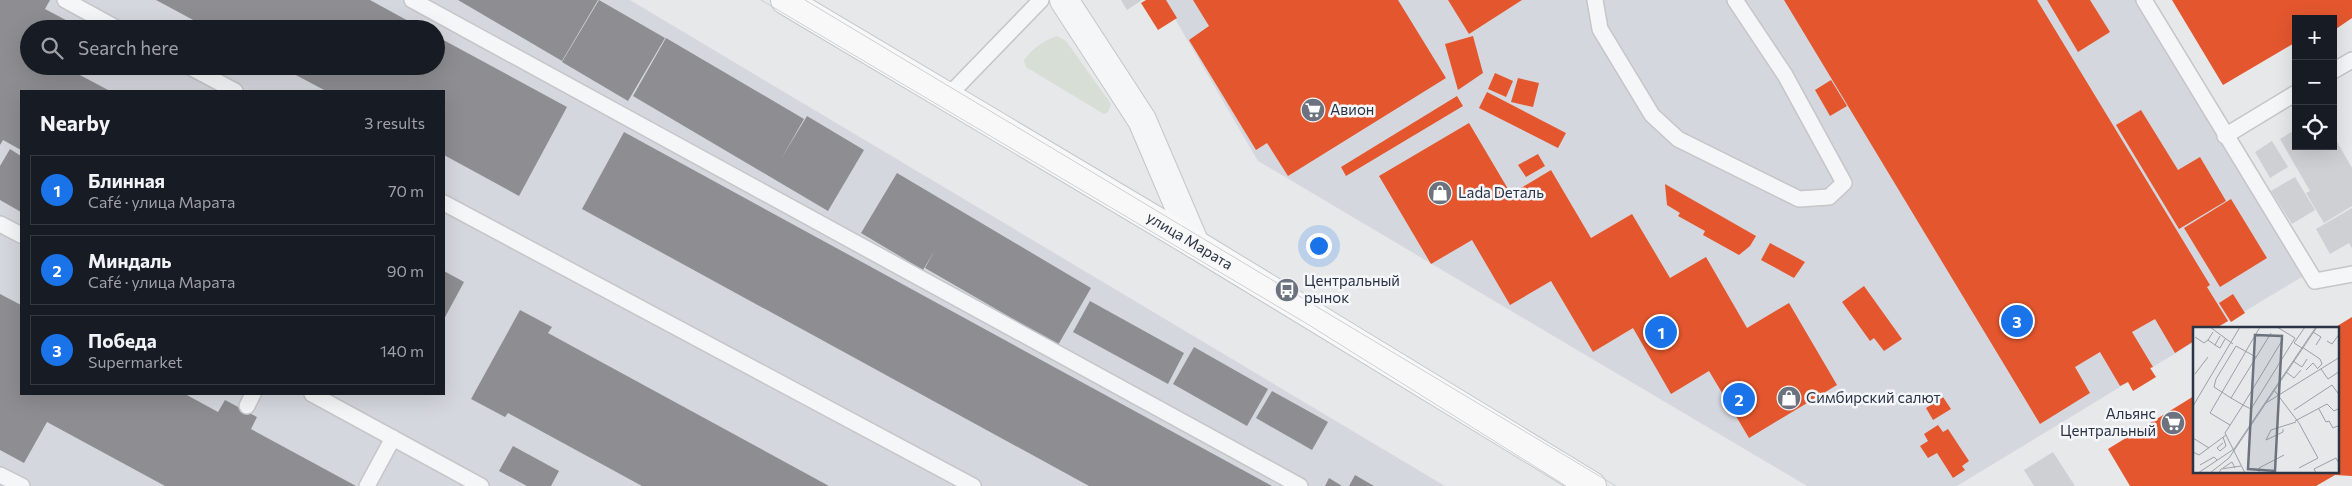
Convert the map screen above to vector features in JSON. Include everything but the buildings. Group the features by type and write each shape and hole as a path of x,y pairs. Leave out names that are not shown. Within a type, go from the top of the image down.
{"street":[{"name":"улица Марата","path":"785,0 1195,244 1592,486"},
{"path":"1064,0 1142,120 1195,244"}],"lane":[{"path":"65,0 102,20"},
{"path":"412,0 1300,486"},
{"path":"947,97 1041,0"},
{"path":"1595,0 1600,29 1652,115 1678,139 1799,199 1829,197 1844,183 1785,75 1735,0"},
{"path":"2144,0 2225,136 2315,281 2352,274"},
{"path":"2337,69 2352,60"},
{"path":"205,75 233,90"},
{"path":"2225,136 2292,95"},
{"path":"445,204 973,486"},
{"path":"0,224 20,235"},
{"path":"314,395 481,486"},
{"path":"367,486 393,438"},
{"path":"0,474 22,486"}],"shaded area":[{"path":"0,0 630,0 1445,486 0,486"},
{"name":"Центральный рынок","path":"1164,0 2153,0 2310,272 2219,327 2193,327 2193,343 1957,486 1807,486 1258,161"},
{"path":"1057,36 1066,41 1111,104 1108,112 1104,114 1026,67 1024,60 1035,48"}],"tram line":[{"path":"761,0 1309,325 1566,486"},
{"path":"805,0 1616,486"}],"place":[{"name":"Авион","path":"1313,110"},
{"name":"Lada Dеталь","path":"1440,193"},
{"name":"Центральный рынок","path":"1287,290"},
{"name":"Победа","path":"2017,321"},
{"name":"Блинная","path":"1661,332"},
{"name":"Симбирский салют","path":"1789,398"},
{"name":"Миндаль","path":"1739,399"},
{"name":"Альянс Центральный","path":"2173,423"}]}
